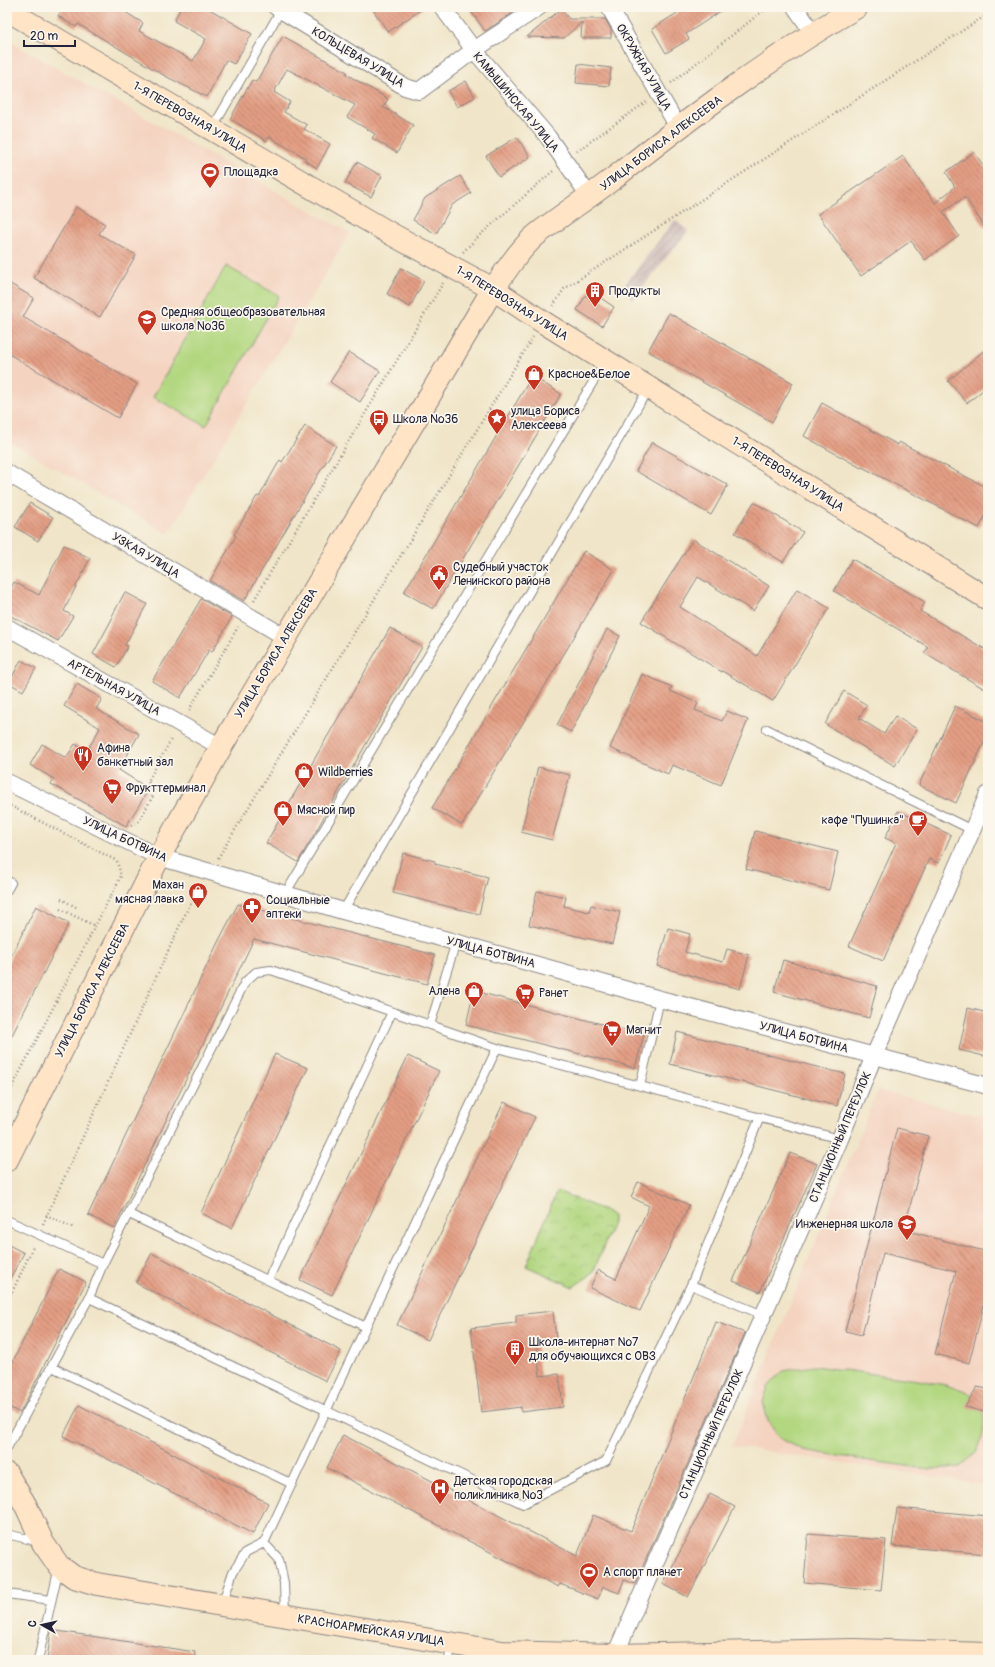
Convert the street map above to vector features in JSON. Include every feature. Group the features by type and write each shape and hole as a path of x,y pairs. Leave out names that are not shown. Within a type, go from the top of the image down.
{"main road":[{"name":"УЛИЦА БОРИСА АЛЕКСЕЕВА","path":"7,1160 159,856 221,746 493,289 506,270 535,237 590,197 678,127 813,33 857,7"},
{"name":"1-Я ПЕРЕВОЗНАЯ УЛИЦА","path":"7,10 393,235 493,289 543,322 988,599"},
{"name":"КРАСНОАРМЕЙСКАЯ УЛИЦА","path":"7,1474 26,1506 43,1543 59,1566 74,1577 97,1584 286,1616 450,1652 615,1655 853,1650 988,1654"}],"street":[{"name":"КАМЫШИНСКАЯ УЛИЦА","path":"442,7 474,50 548,137 590,197"},
{"name":"КОЛЬЦЕВАЯ УЛИЦА","path":"278,9 405,87 419,90 474,50 539,7"},
{"name":"ОКРУЖНАЯ УЛИЦА","path":"609,7 678,127"},
{"path":"795,7 813,33"},
{"name":"УЗКАЯ УЛИЦА","path":"7,473 286,637"},
{"name":"АРТЕЛЬНАЯ УЛИЦА","path":"7,627 221,746"},
{"name":"УЛИЦА БОТВИНА","path":"7,782 159,856 210,872 343,911 660,999 988,1086"},
{"name":"СТАНЦИОННЫЙ ПЕРЕУЛОК","path":"615,1655 840,1139 874,1056 988,794"}],"lane":[{"path":"212,129 278,9"},
{"path":"285,894 606,361"},
{"path":"343,911 649,388"},
{"path":"767,729 972,830"},
{"path":"7,880 11,883 7,890"},
{"path":"430,1025 456,942"},
{"path":"7,1448 89,1298 103,1264 245,982 256,972 271,970 497,1048 840,1139"},
{"path":"640,1086 660,999"},
{"path":"268,1280 392,1012"},
{"path":"221,1605 233,1572 246,1552 264,1543 327,1412 497,1048"},
{"path":"89,1298 523,1504 606,1461 691,1285 760,1117"},
{"path":"128,1214 366,1327"},
{"path":"7,1220 103,1264"},
{"path":"691,1285 763,1315"},
{"path":"52,1367 292,1484"},
{"path":"7,1534 43,1543"},
{"path":"264,1543 279,1559 284,1583 286,1616"},
{"path":"38,1660 59,1566"},
{"path":"7,1594 51,1600"}],"path":[{"path":"139,821 154,794 148,781 180,724 458,257 480,235 564,160 659,93 768,7"},
{"path":"7,1303 185,914 524,350 564,289 988,14"},
{"path":"7,804 117,861 121,876 7,1097"},
{"path":"61,899 76,907"},
{"path":"60,909 95,926"},
{"path":"46,1215 74,1228"}],"shaded area":[{"name":"Средняя общеобразовательная школа №36","path":"7,40 350,233 168,534 7,440"},
{"path":"675,220 688,231 633,299 621,289"},
{"path":"878,1090 988,1118 988,1485 732,1446"}],"green space":[{"path":"226,266 279,296 206,426 153,397"},
{"path":"557,1191 606,1211 613,1216 613,1223 593,1273 573,1287 526,1266"},
{"path":"814,1366 918,1380 946,1385 971,1394 984,1414 983,1435 977,1452 960,1467 929,1469 803,1450 779,1438 768,1421 763,1402 768,1387 783,1371"}],"building":[{"path":"63,7 117,7 143,23 139,31 193,61 206,39 174,21 181,7 206,7 252,34 234,64 226,60 207,97 165,76 78,24 76,27 58,16"},
{"path":"371,7 425,7 388,32"},
{"path":"468,7 522,7 485,31"},
{"path":"684,7 727,7 686,34 689,39 666,53 652,29"},
{"path":"561,9 569,19 605,19 611,29 611,38 581,38 582,22 564,38 527,37"},
{"path":"283,36 347,72 346,74 388,99 383,107 413,125 397,153 372,138 375,134 347,117 355,105 287,69 274,92 290,102 284,112 307,125 304,129 330,144 317,168 304,160 306,158 269,137 267,141 230,119 252,80 256,82"},
{"path":"578,64 611,68 609,86 576,83"},
{"path":"466,81 475,97 457,107 448,91"},
{"path":"517,137 530,157 499,177 486,156"},
{"path":"974,152 988,172 988,232 965,197 943,212 959,236 925,260 911,241 861,276 818,214 903,156 935,203 955,187 946,172"},
{"path":"357,162 382,176 371,197 345,183"},
{"path":"460,176 471,193 452,205 436,234 413,220 425,198"},
{"path":"76,207 105,224 99,234 136,255 100,317 34,278"},
{"path":"401,268 424,281 410,307 387,294"},
{"path":"7,282 34,298 23,317 137,384 118,418 7,353"},
{"name":"Продукты","path":"589,290 614,307 602,326 577,310"},
{"path":"669,313 793,383 772,422 648,351"},
{"path":"988,347 988,386 967,403 948,381"},
{"path":"349,352 380,371 360,402 330,382"},
{"path":"532,376 561,394 433,609 404,592"},
{"path":"822,403 898,445 899,442 988,488 988,511 979,528 862,467 861,468 804,436"},
{"path":"305,426 336,446 244,601 210,581 236,536 234,535 257,496 259,497 280,460 282,462"},
{"path":"652,442 728,485 711,515 636,471"},
{"path":"754,502 803,532 783,562 735,533"},
{"path":"30,503 53,517 38,541 15,527"},
{"path":"693,539 769,586 753,611 698,577 680,607 757,656 797,589 829,608 773,701 722,672 641,622"},
{"path":"64,545 90,558 64,611 73,616 58,641 7,614 7,596 14,582 39,595"},
{"path":"584,551 614,570 462,825 432,808"},
{"path":"852,559 925,602 920,611 988,651 988,691 924,653 928,647 834,591"},
{"path":"125,592 147,604 125,645 128,646 116,667 93,654"},
{"path":"201,599 232,617 212,652 209,650 180,698 152,681"},
{"path":"390,628 422,647 298,862 266,843"},
{"path":"607,629 620,636 571,732 557,725"},
{"path":"21,660 36,668 23,691 9,683"},
{"path":"642,674 672,687 670,691 698,703 695,710 722,721 727,711 748,720 721,785 672,765 668,774 610,748"},
{"path":"77,684 102,699 96,709 139,734 119,770 149,789 126,826 51,784 54,779 30,765 42,744 66,758 75,744 87,751 100,728 64,706"},
{"path":"844,691 867,705 859,718 884,734 895,716 917,729 895,766 825,724"},
{"path":"955,706 988,722 988,734 956,803 919,785"},
{"path":"538,767 570,775 552,840 521,832"},
{"path":"898,811 951,835 939,863 929,859 883,961 849,946 896,843 885,838"},
{"path":"755,831 838,852 829,890 746,869"},
{"path":"403,853 435,861 435,864 488,877 479,914 393,893"},
{"path":"537,891 566,897 564,906 589,912 591,905 620,912 612,944 529,925"},
{"path":"238,904 435,955 427,984 254,939 114,1228 88,1215 219,940"},
{"path":"36,906 69,923 7,1045 7,964"},
{"path":"668,928 690,934 685,952 723,962 727,949 749,955 740,989 657,966"},
{"path":"783,960 877,986 869,1018 774,992"},
{"path":"474,991 644,1035 635,1068 466,1025"},
{"path":"968,1008 988,1013 988,1057 959,1050"},
{"path":"677,1032 845,1074 837,1106 670,1064"},
{"path":"275,1054 308,1068 232,1228 201,1213"},
{"path":"408,1056 439,1071 332,1295 300,1280"},
{"path":"504,1102 535,1117 428,1340 397,1325"},
{"name":"Инженерная школа","path":"897,1128 928,1136 904,1230 988,1252 988,1289 969,1363 935,1354 956,1271 883,1253 862,1335 845,1331"},
{"path":"790,1153 817,1164 760,1292 733,1281"},
{"path":"638,1182 689,1205 640,1311 590,1288 598,1270 616,1279 649,1206 631,1197"},
{"path":"7,1244 24,1253 7,1284"},
{"path":"152,1253 341,1351 326,1381 136,1283"},
{"path":"59,1269 86,1282 20,1413 7,1406 7,1373"},
{"name":"Школа-интернат №7 для обучающихся с ОВЗ","path":"553,1311 556,1339 536,1341 540,1376 559,1374 563,1407 521,1412 521,1407 481,1412 471,1328 516,1323 516,1315"},
{"path":"716,1322 745,1333 635,1584 624,1580 619,1593 603,1587 598,1599 560,1584 558,1587 327,1468 343,1435 577,1556 593,1515 631,1531"},
{"path":"977,1387 988,1389 988,1413 965,1407"},
{"path":"79,1405 268,1503 253,1534 63,1436"},
{"path":"710,1494 735,1507 688,1597 663,1584"},
{"path":"897,1508 988,1516 988,1554 892,1546"},
{"path":"808,1534 886,1540 881,1590 804,1583"},
{"path":"51,1630 195,1652 194,1660 47,1660"}],"place":[{"name":"Площадка","path":"210,189"},
{"name":"Продукты","path":"595,308"},
{"name":"Средняя общеобразовательная школа №36","path":"147,336"},
{"name":"Красное&Белое","path":"534,391"},
{"name":"улица Бориса Алексеева","path":"497,435"},
{"name":"Школа №36","path":"379,436"},
{"name":"Судебный участок Ленинского района","path":"439,591"},
{"name":"Афина банкетный зал","path":"83,772"},
{"name":"Wildberries","path":"304,789"},
{"name":"Фрукттерминал","path":"112,805"},
{"name":"Мясной пир","path":"283,827"},
{"name":"кафе \"Пушинка\"","path":"918,837"},
{"name":"Махан мясная лавка","path":"198,909"},
{"name":"Социальные аптеки","path":"252,924"},
{"name":"Алена","path":"474,1008"},
{"name":"Ранет","path":"525,1010"},
{"name":"Магнит","path":"612,1047"},
{"name":"Инженерная школа","path":"907,1241"},
{"name":"Школа-интернат №7 для обучающихся с ОВЗ","path":"515,1366"},
{"name":"Детская городская поликлиника №3","path":"440,1505"},
{"name":"А спорт планет","path":"589,1589"}]}
